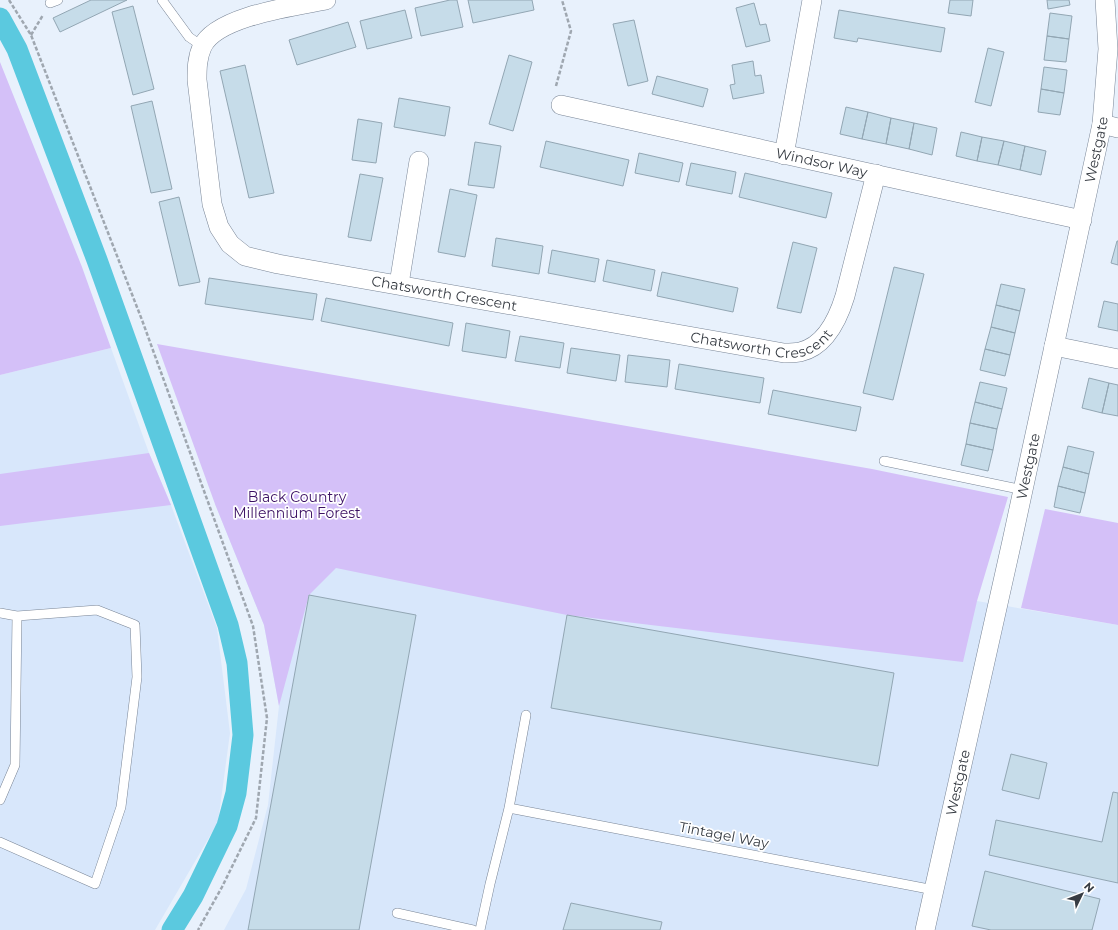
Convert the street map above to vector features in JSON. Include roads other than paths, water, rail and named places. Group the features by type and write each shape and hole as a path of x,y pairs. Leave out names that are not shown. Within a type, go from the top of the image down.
{"street":[{"name":"Chatsworth Crescent","path":"326,0 249,16 223,28 211,36 202,46 196,64 212,204 219,227 230,244 245,256 278,264 399,284 784,353 799,352 813,346 823,338 831,329 839,314 845,296 876,174"},
{"path":"784,155 812,0"},
{"name":"Westgate","path":"925,930 1082,220 1110,126 1105,0"},
{"name":"Windsor Way","path":"561,105 1082,220"},
{"path":"399,284 419,160"},
{"path":"1054,346 1118,359"}],"lane":[{"path":"162,0 189,37 202,46"},
{"path":"884,461 1023,490"},
{"path":"0,613 17,616 97,610 135,625 137,676 121,807 95,884 0,842"},
{"path":"0,800 15,765 17,616"},
{"path":"480,930 509,808 526,715"},
{"name":"Tintagel Way","path":"509,808 934,890"},
{"path":"397,913 473,930"}],"waterway":[{"path":"0,18 17,49 97,260 228,625 237,663 243,735 236,793 227,826 193,896 172,930"}],"park label":[{"name":"Black Country Millennium Forest","path":"297,506"}]}
